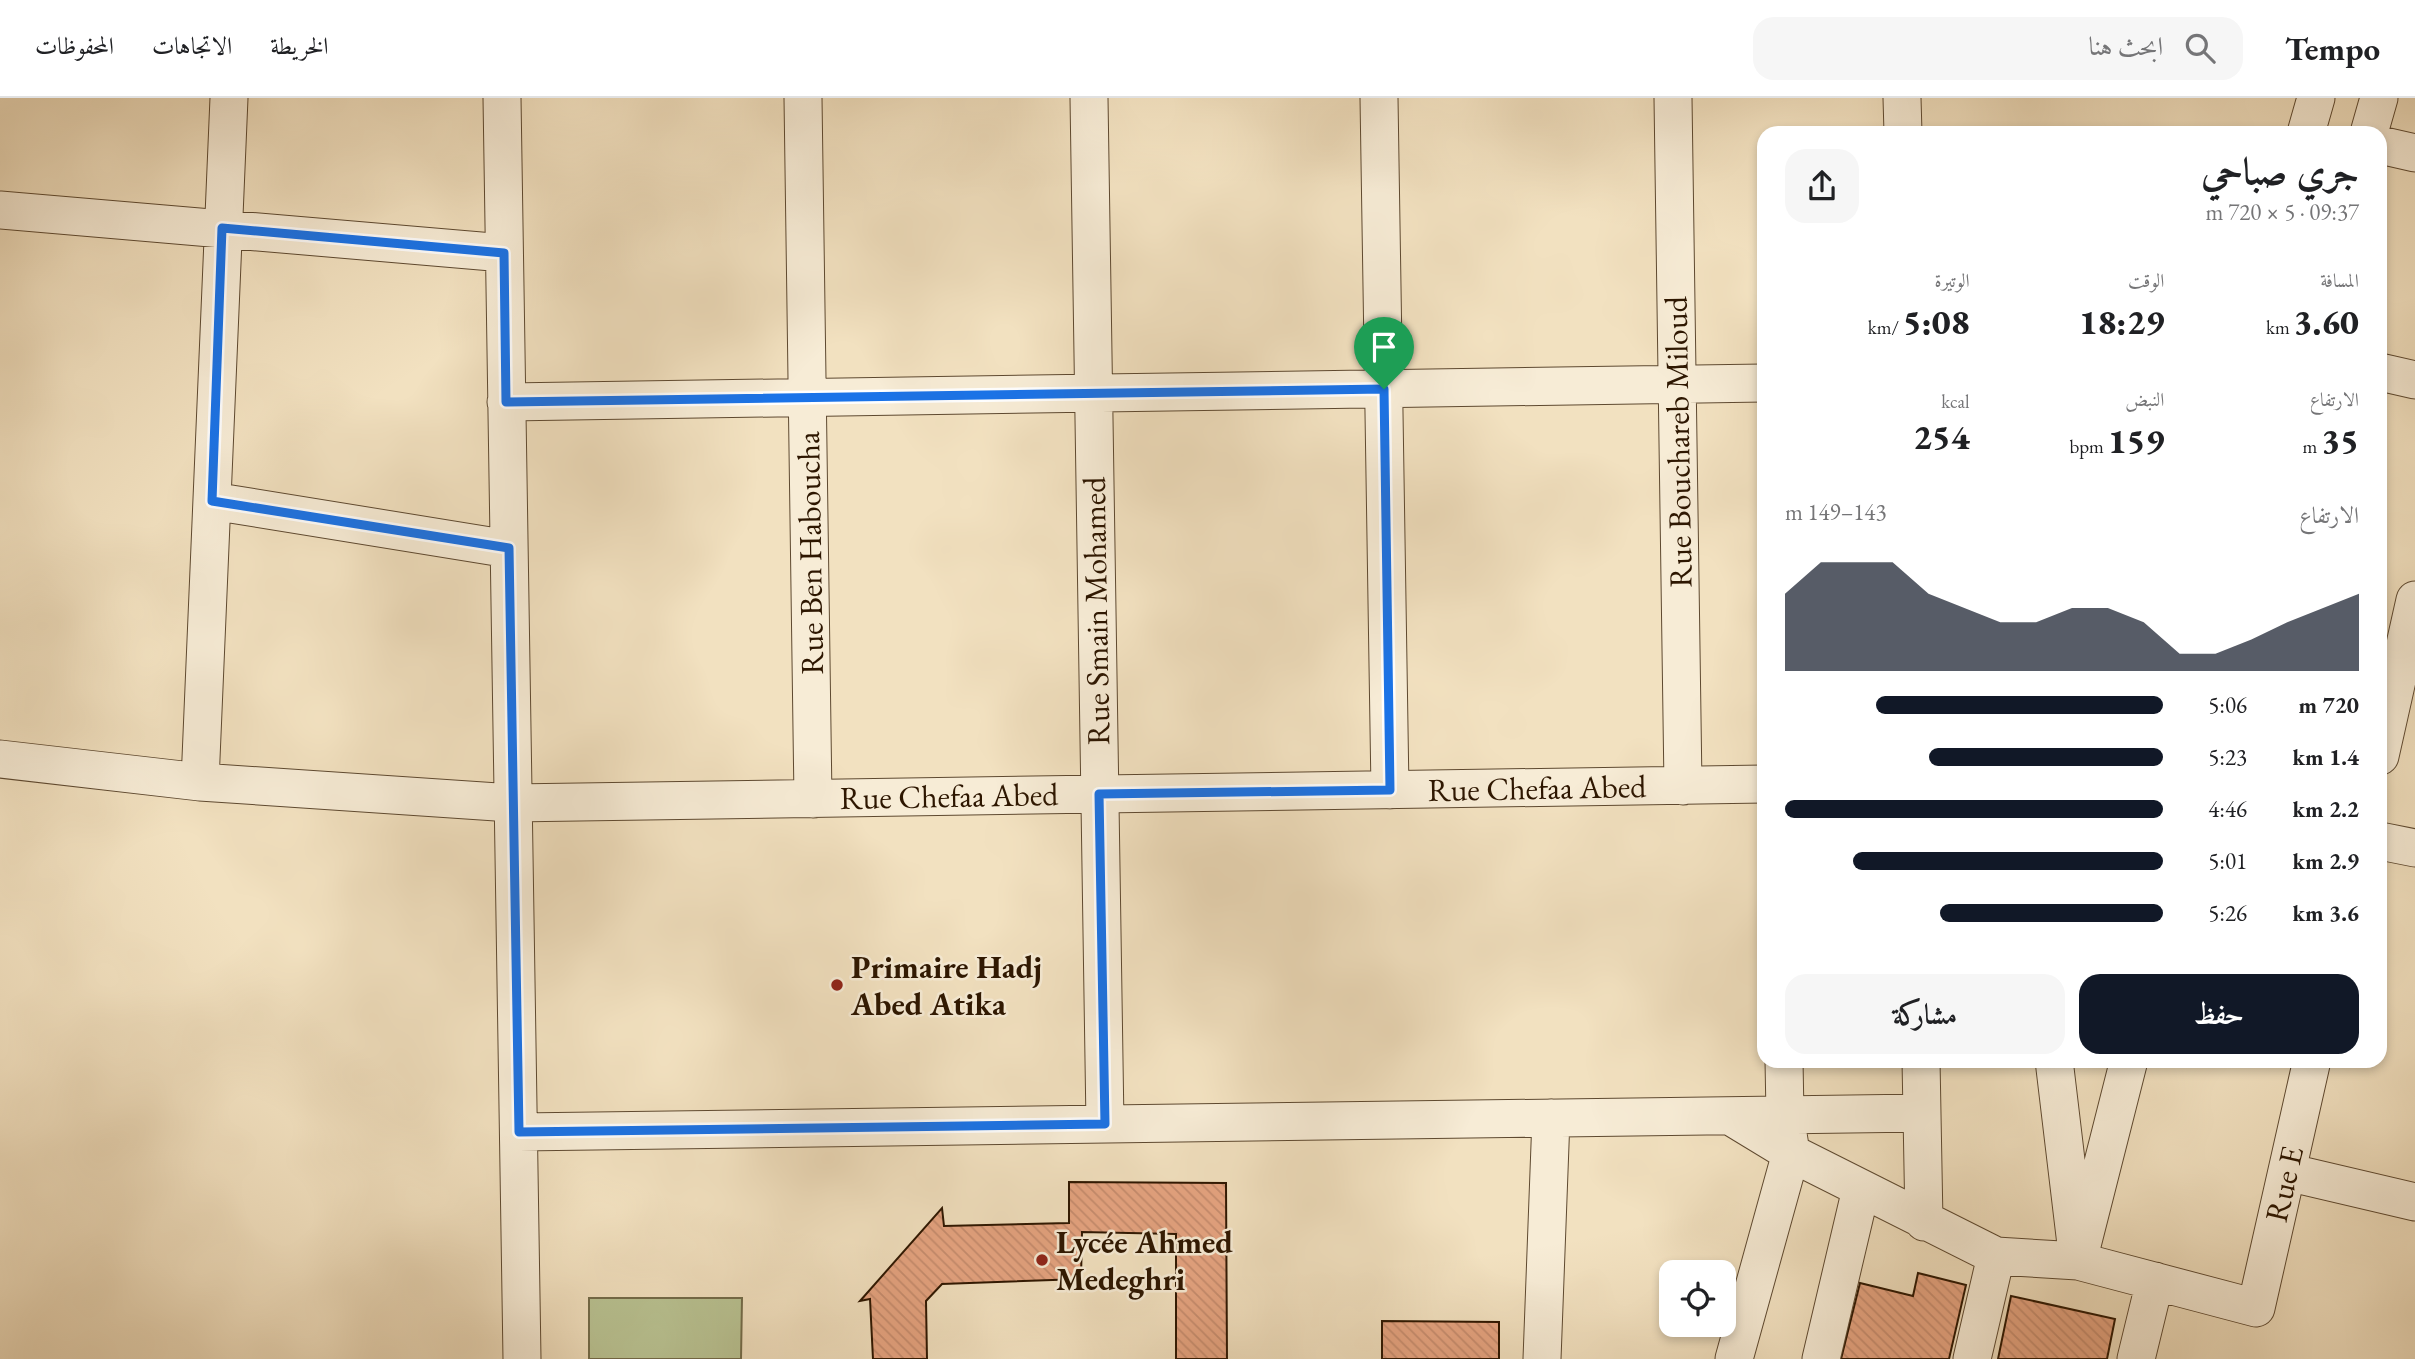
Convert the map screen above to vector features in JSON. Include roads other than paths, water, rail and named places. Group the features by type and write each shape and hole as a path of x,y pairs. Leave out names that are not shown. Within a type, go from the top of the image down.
{"street":[{"path":"200,782 229,98"},
{"path":"502,98 522,1359"},
{"name":"Rue Ben Haboucha","path":"803,98 813,799"},
{"name":"Rue Smain Mohamed","path":"1089,98 1105,1124"},
{"path":"1379,98 1390,790"},
{"name":"Rue Bouchareb Miloud","path":"1673,98 1683,786"},
{"path":"1902,98 1903,126"},
{"path":"2308,126 2316,98"},
{"path":"2371,126 2379,98"},
{"path":"2387,147 2415,153"},
{"path":"0,210 504,253"},
{"path":"2387,374 2415,380"},
{"path":"506,402 1757,383"},
{"path":"212,501 509,548"},
{"path":"2387,725 2415,600"},
{"name":"Rue Chefaa Abed","path":"0,759 200,782 512,803 1757,785"},
{"path":"2387,842 2415,848"},
{"path":"1734,1359 1791,1153 1785,1115 1784,1068"},
{"path":"1921,1068 1924,1222"},
{"path":"2055,1068 2078,1261"},
{"path":"2078,1261 2127,1068"},
{"name":"Rue E","path":"2155,1281 2256,1308 2310,1068"},
{"path":"519,1132 1922,1113"},
{"path":"1730,1116 1791,1153 1996,1256 2078,1261 2155,1281 2136,1359"},
{"path":"1542,1359 1551,1118"},
{"path":"2287,1172 2415,1202"},
{"path":"1821,1359 1861,1188"},
{"path":"1972,1359 1996,1256"}],"place":[{"name":"Primaire Hadj Abed Atika","path":"837,985"},
{"name":"Lycée Ahmed Medeghri","path":"1042,1260"}]}
